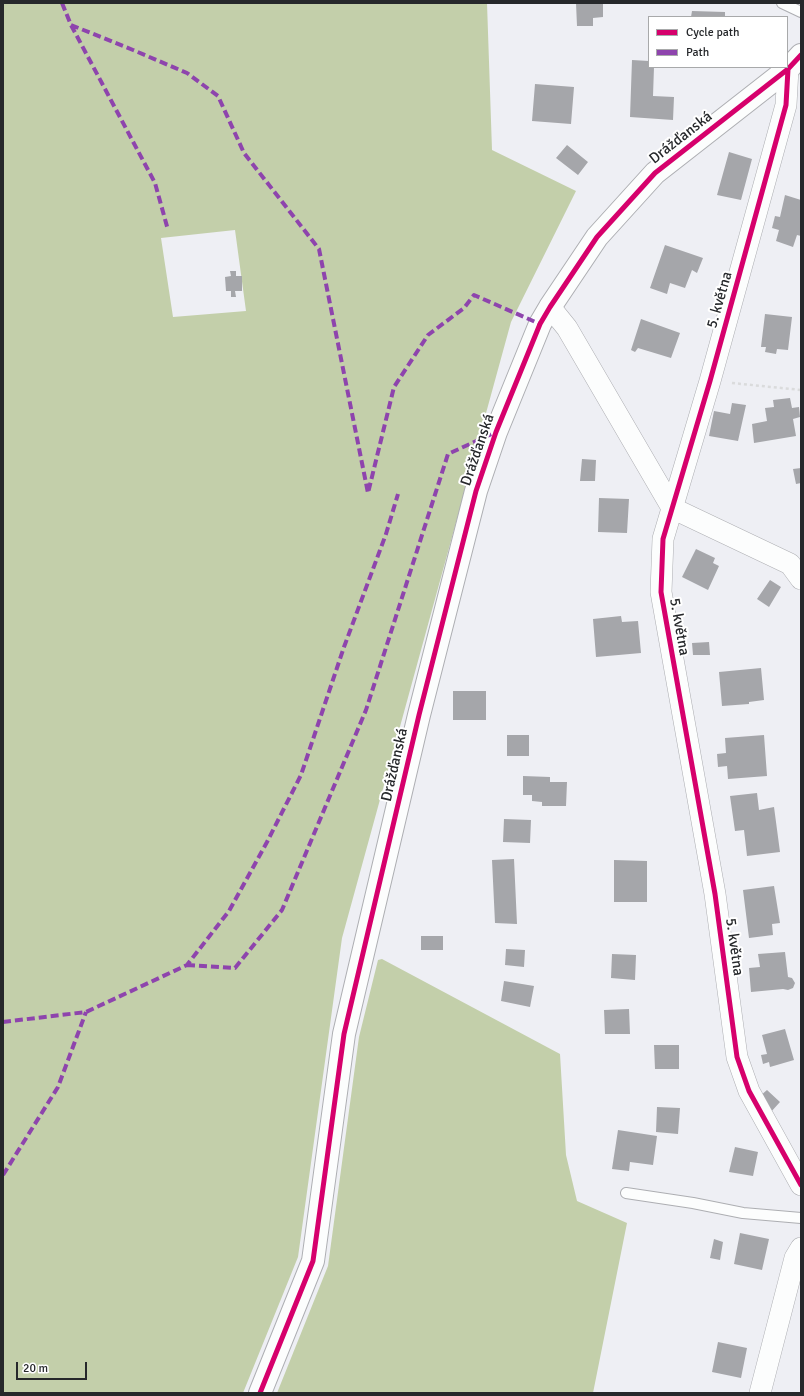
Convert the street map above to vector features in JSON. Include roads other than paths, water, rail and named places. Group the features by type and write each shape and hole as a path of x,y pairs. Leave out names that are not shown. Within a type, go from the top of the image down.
{"street":[{"name":"5. května","path":"794,62 786,105 710,381 663,539 660,592 715,894 737,1057 749,1091 801,1185"},
{"name":"Drážďanská","path":"260,1393 313,1261 344,1034 419,715 476,491 496,432 540,324 597,237 655,173 786,68"},
{"path":"550,307 567,328 672,508 797,569"},
{"path":"760,1393 795,1258 801,1248"}],"lane":[{"path":"782,3 801,12"},
{"path":"626,1193 693,1203 742,1213 801,1218"}]}
